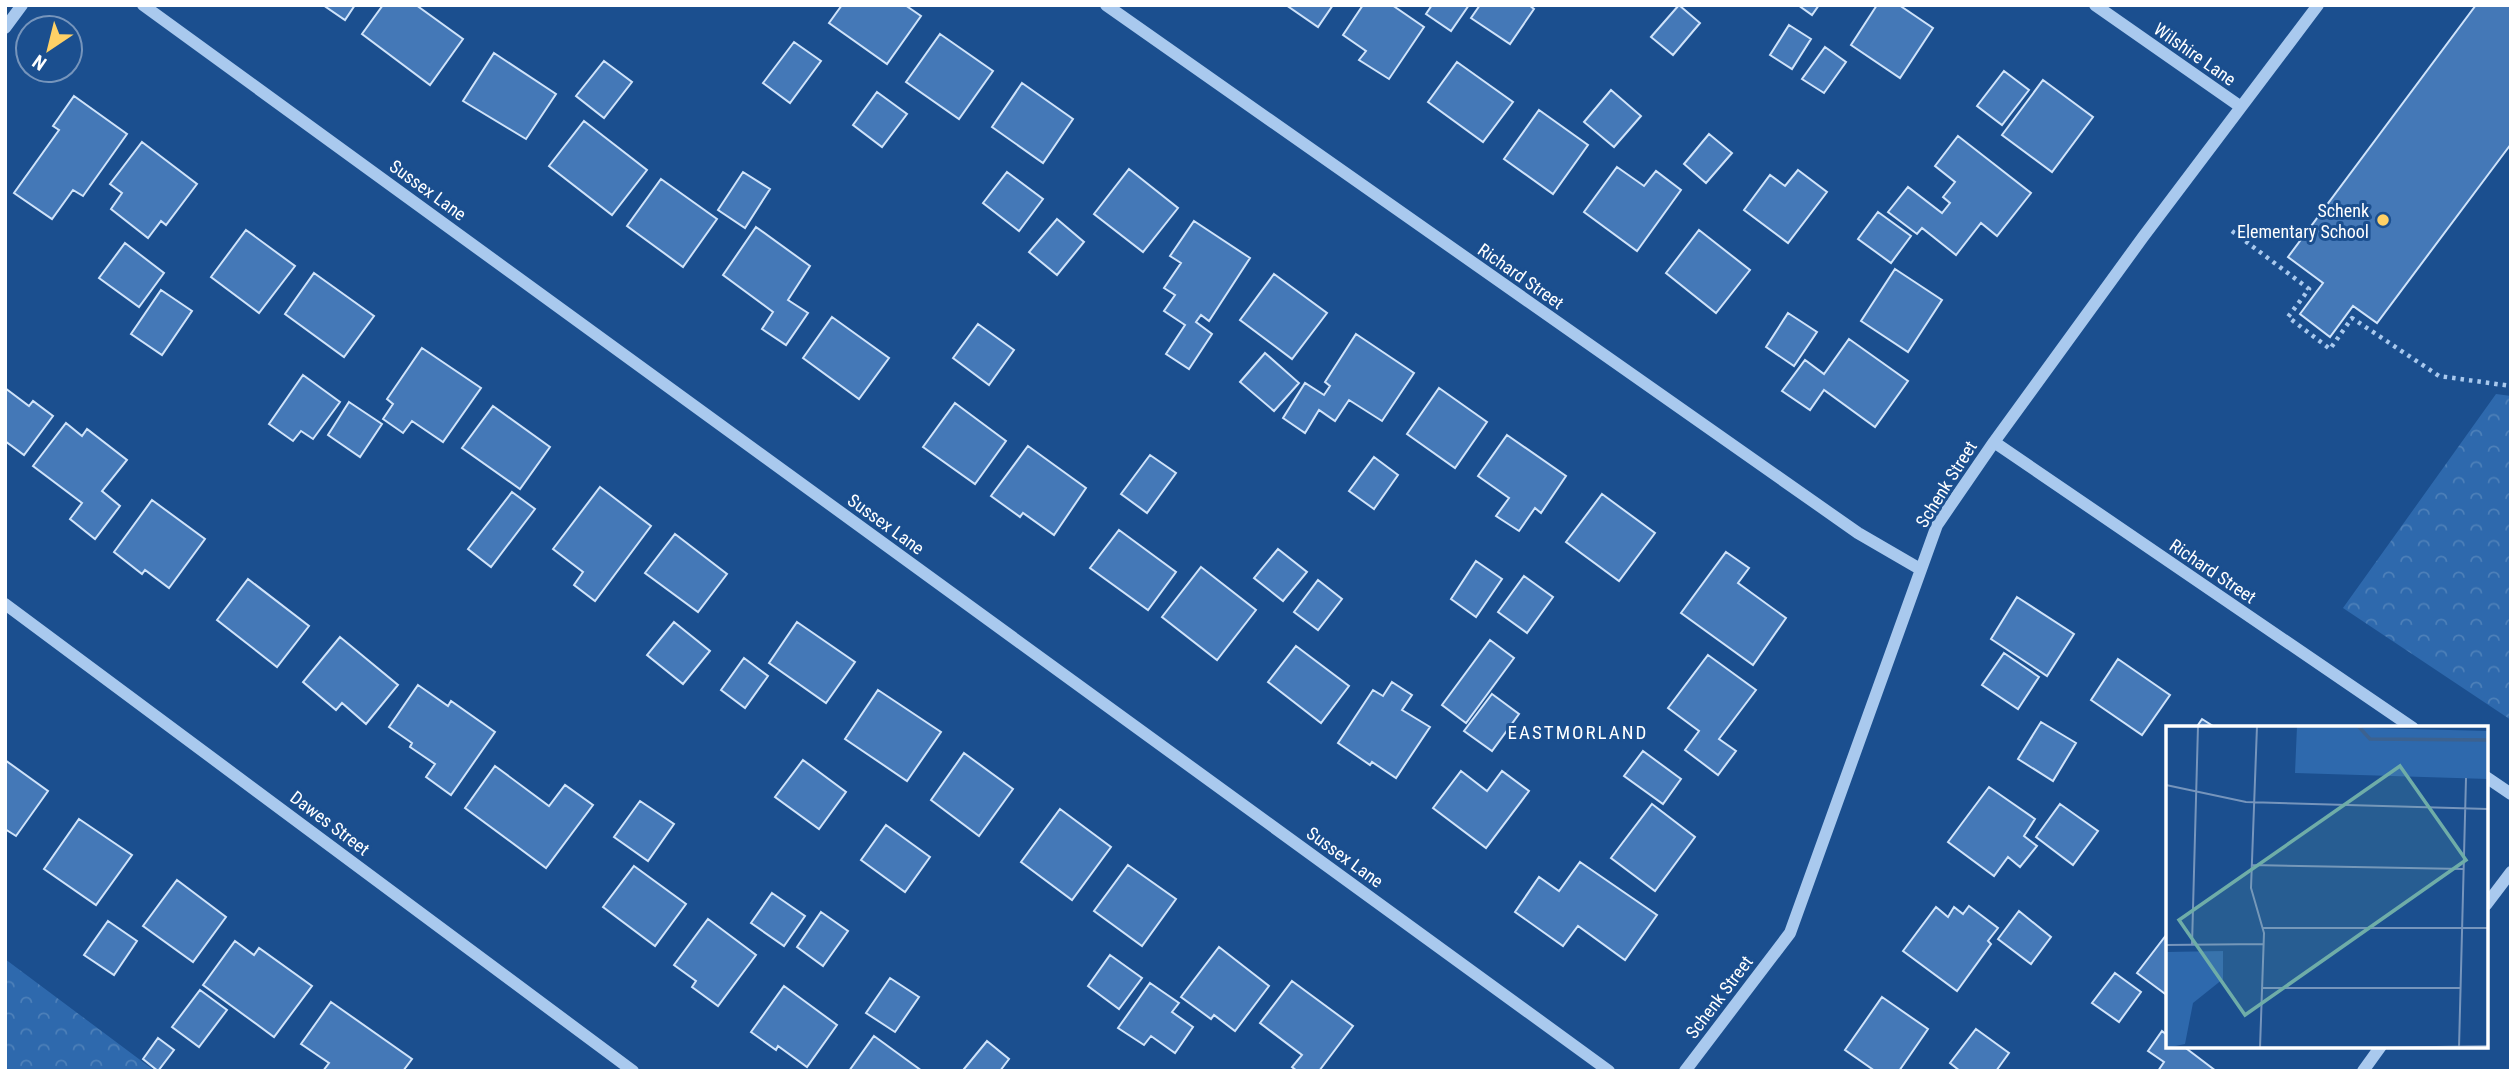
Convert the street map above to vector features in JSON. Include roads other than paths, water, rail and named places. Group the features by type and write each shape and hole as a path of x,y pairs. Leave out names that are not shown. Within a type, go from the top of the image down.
{"street":[{"path":"5,28 22,5"},
{"name":"Sussex Lane","path":"143,5 1609,1071"},
{"name":"Richard Street","path":"1106,5 1858,533 1920,569"},
{"name":"Wilshire Lane","path":"2095,5 2241,107"},
{"name":"Schenk Street","path":"1685,1071 1790,933 1937,525 1994,442 2318,5"},
{"name":"Richard Street","path":"1994,442 2410,726"},
{"name":"Dawes Street","path":"5,604 633,1071"},
{"path":"2488,778 2511,794"},
{"path":"2488,902 2511,872"},
{"path":"2363,1071 2380,1048"}],"place":[{"name":"Schenk Elementary School","path":"2383,220"}],"district":[{"name":"EASTMORLAND","path":"1578,732"}]}
